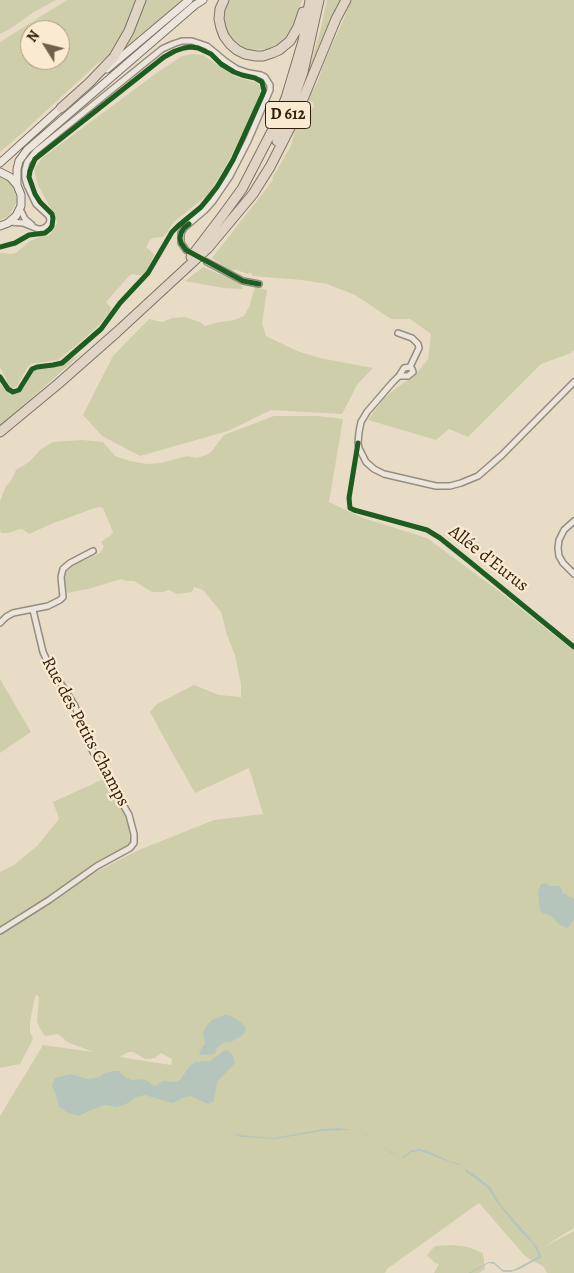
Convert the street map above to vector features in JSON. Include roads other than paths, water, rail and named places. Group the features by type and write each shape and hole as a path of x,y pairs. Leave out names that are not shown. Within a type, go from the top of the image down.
{"highway":[{"path":"61,108 114,57 129,31 140,0"},
{"name":"D 612","path":"224,0 219,18 224,36 237,50 245,54 263,56 279,50 290,41 298,27 308,0"},
{"name":"D 612","path":"173,280 242,189 272,132 286,98 302,41 308,0"},
{"name":"D 612","path":"231,219 265,165 280,135 303,72 319,0"},
{"name":"D 612","path":"0,432 80,364 208,248 252,194 270,167 296,116 336,19 346,0"}],"main road":[{"path":"0,163 61,108 189,0"},
{"path":"0,226 9,222 20,209 21,195 17,170 19,161 26,150 203,0"},
{"path":"0,172 10,177 18,185"}],"street":[{"path":"9,222 34,227 38,230 46,228 50,220 49,216 36,204 26,185 25,170 30,157 162,49 182,41 192,41 208,46 224,61 237,69 266,77 270,90 248,141 230,176 213,201 181,233 181,243 186,250"},
{"path":"20,209 34,227"},
{"path":"207,262 244,281 259,284"},
{"path":"398,333 412,338 418,344 410,367 413,372 404,377 399,376 381,395 366,412 359,432 358,443 366,462 384,474 429,485 445,486 461,483 478,476 502,455 574,382"},
{"path":"574,521 564,530 559,540 558,548 563,564 574,574"},
{"path":"0,622 13,613 48,606 60,600 63,597 61,577 64,569 75,560 93,552"},
{"name":"Rue des Petits Champs","path":"0,931 49,900 97,866 130,848 134,843 134,834 129,815 87,741 75,706 43,652 33,610"}]}
